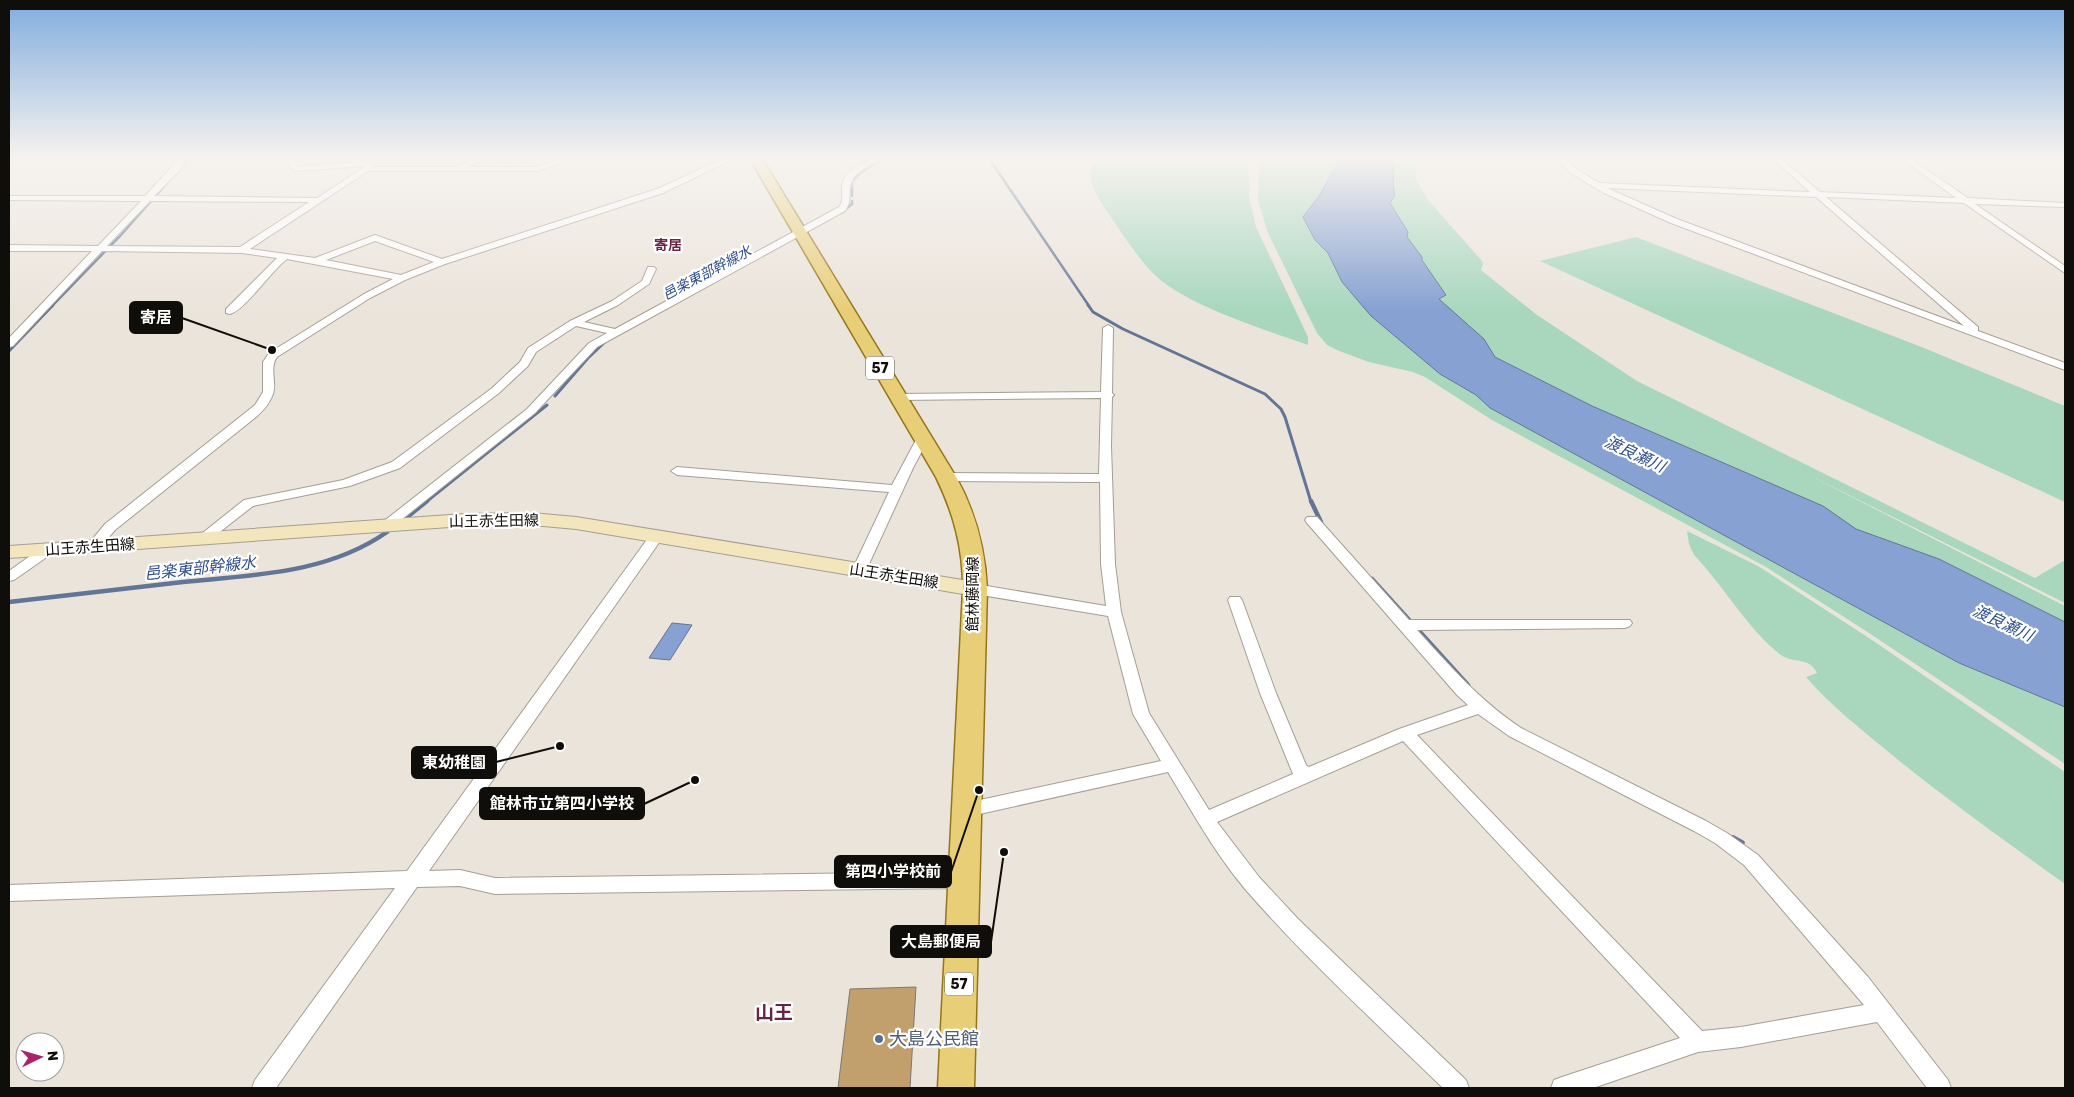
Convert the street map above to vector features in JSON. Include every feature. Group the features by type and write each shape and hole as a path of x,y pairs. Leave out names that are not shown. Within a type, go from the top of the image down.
{"main road":[{"name":"館林藤岡線","path":"786,208 946,477 961,504 968,523 975,567 975,589 956,1088"},
{"name":"山王赤生田線","path":"9,552 532,518 576,523 975,589"}],"street":[{"path":"9,344 138,208"},
{"path":"242,250 306,208"},
{"path":"93,547 110,527 252,415 265,402 269,394 268,362 273,355 359,300 402,278 442,262 607,208"},
{"path":"386,526 531,412 587,351 614,332 842,208"},
{"path":"1642,208 1697,231 2065,367"},
{"path":"1834,208 1976,330 1975,333"},
{"path":"1977,208 2065,270"},
{"path":"318,261 374,238 442,262"},
{"path":"9,248 242,250 318,261 402,278"},
{"path":"230,311 267,269 284,256"},
{"path":"202,539 249,503 346,483 396,464 494,391 524,364 532,350 574,323 616,303 646,282 651,269"},
{"path":"574,323 614,332"},
{"path":"1108,328 1106,478 1108,564 1114,612 1141,714 1205,819 1228,853 1252,883 1291,926 1458,1088"},
{"path":"898,397 1108,395"},
{"path":"855,569 862,564 923,438"},
{"path":"677,470 897,489"},
{"path":"946,477 1106,478"},
{"path":"1312,520 1463,691 1480,707 1515,732 1700,826 1721,838 1751,860 1861,984 1940,1088"},
{"path":"262,1088 656,537"},
{"path":"9,577 48,550"},
{"path":"975,589 1114,612"},
{"path":"1235,600 1268,693 1299,769 1306,774"},
{"path":"1404,625 1624,623"},
{"path":"1205,819 1405,733 1480,707"},
{"path":"1405,733 1698,1042"},
{"path":"966,810 1172,765"},
{"path":"9,893 414,878 460,878 496,886 963,880"},
{"path":"1562,1088 1698,1042 1741,1037 1883,1011"}],"green space":[{"path":"1105,208 1252,208 1256,227 1308,337 1308,345 1228,316 1170,287 1143,262"},
{"path":"1260,208 1310,208 1303,217 1315,240 1328,253 1342,282 1371,316 1440,374 1476,395 1490,408 1959,663 2065,707 2065,764 1866,631 1766,567 1492,420 1425,377 1413,372 1369,362 1327,345 1317,333 1268,233"},
{"path":"1392,208 1435,208 1482,261 1481,270 1537,315 1637,381 2035,578 2065,560 2065,603 1801,471 2065,606 2065,622 1939,559 1855,529 1823,506 1592,406 1495,357 1484,339 1439,299 1445,296 1422,260 1422,257 1406,237"},
{"path":"1636,237 1919,346 2065,406 2065,502 1540,261"},
{"path":"1687,531 1758,566 1872,640 2065,772 2065,884 1934,788 1836,708 1806,677 1817,673 1810,664 1781,655 1769,645 1747,620 1694,555 1689,544"}],"water":[{"name":"渡良瀬川","path":"1310,208 1393,208 1408,232 1407,237 1446,295 1439,299 1484,339 1495,357 1592,406 1823,506 1856,529 1939,559 2065,622 2065,707 1959,663 1490,408 1476,395 1440,374 1371,316 1342,282 1328,253 1315,240 1303,217"},
{"path":"672,623 692,625 670,660 649,658"}],"building":[{"name":"大島公民館","path":"916,987 910,1088 838,1088 850,989"}],"waterway":[{"path":"52,306 145,208"},
{"name":"邑楽東部幹線水","path":"841,213 847,208"},
{"path":"1023,208 1089,306"},
{"path":"9,351 53,305"},
{"path":"1088,305 1093,312 1123,329 1265,394 1281,409 1285,417 1311,502"},
{"name":"邑楽東部幹線水","path":"555,396 588,358 605,342"},
{"name":"邑楽東部幹線水","path":"426,502 547,405"},
{"name":"邑楽東部幹線水","path":"406,518 427,501"},
{"path":"1311,501 1321,522"},
{"name":"邑楽東部幹線水","path":"9,602 289,570 340,557 364,546 387,532"},
{"path":"1372,579 1468,685"},
{"path":"1733,838 1742,843"}],"place":[{"name":"寄居","path":"272,350"},
{"name":"東幼稚園","path":"560,746"},
{"name":"館林市立第四小学校","path":"695,780"},
{"name":"第四小学校前","path":"979,790"},
{"name":"大島郵便局","path":"1004,852"},
{"name":"大島公民館","path":"879,1039"}],"district":[{"name":"寄居","path":"668,245"},
{"name":"山王","path":"774,1012"}]}
